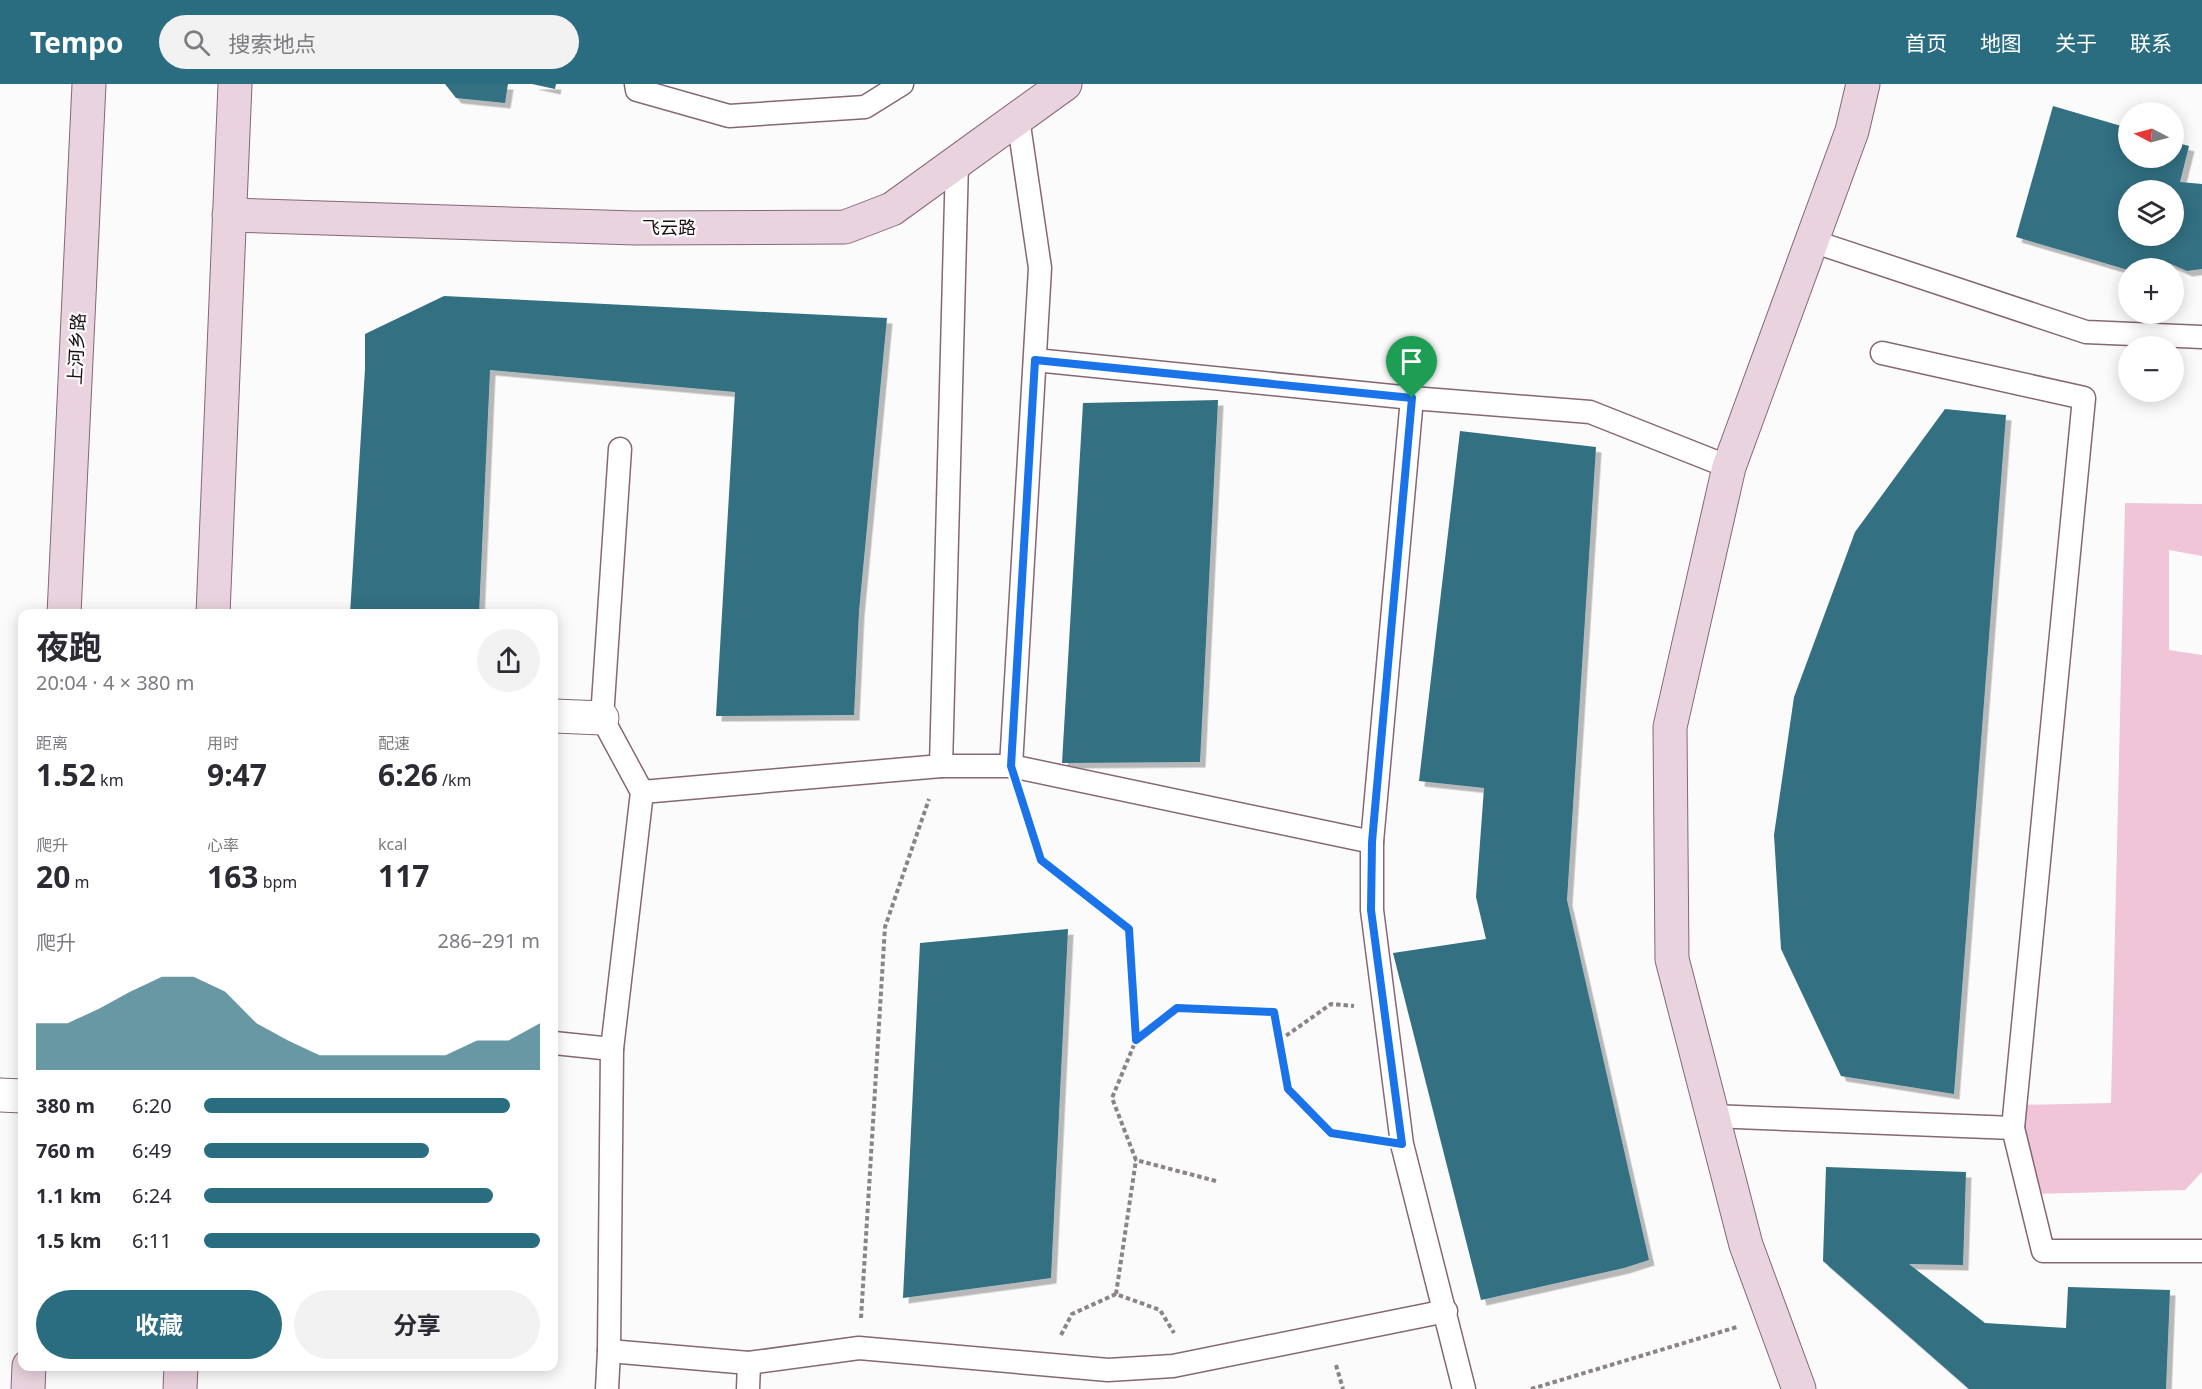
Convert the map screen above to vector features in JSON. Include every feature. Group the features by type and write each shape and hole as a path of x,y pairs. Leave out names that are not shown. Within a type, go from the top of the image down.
{"street":[{"name":"上河乡路","path":"64,609 89,84"},
{"path":"213,609 235,84"},
{"name":"飞云路","path":"229,215 635,228 844,226 892,208 1065,84"},
{"path":"1799,1389 1746,1245 1672,959 1670,727 1730,467 1852,131 1863,84"},
{"path":"558,716 602,718"},
{"path":"0,1095 18,1096"},
{"path":"28,1389 29,1371"},
{"path":"180,1389 181,1371"}],"lane":[{"path":"636,84 638,90 729,116 865,107 902,84"},
{"path":"1011,766 1040,268 1018,118"},
{"path":"941,766 957,162"},
{"path":"1812,241 2086,332 2202,338"},
{"path":"1882,353 2084,398 2013,1128 2043,1251 2202,1251"},
{"path":"1035,360 1412,398 1590,412 1730,467"},
{"path":"1412,398 1372,842 1371,910 1402,1144 1464,1389"},
{"path":"607,1389 612,1049 642,792 602,718 620,449"},
{"path":"642,792 941,766 1011,766 1372,842"},
{"path":"558,1043 612,1049"},
{"path":"1712,1116 2013,1128"},
{"path":"609,1351 749,1363 859,1348 1045,1364 1109,1379 1446,1311"},
{"path":"748,1389 749,1363"}],"path":[{"path":"859,1348 885,927 941,766"},
{"path":"1011,766 1041,860 1129,929 1136,1040 1112,1098 1136,1160 1116,1294"},
{"path":"1280,1040 1331,1004 1384,1008"},
{"path":"1136,1040 1177,1008 1274,1012 1288,1089 1331,1133 1402,1144"},
{"path":"1136,1160 1216,1181"},
{"path":"1045,1364 1072,1314 1116,1294 1161,1310 1191,1362"},
{"path":"1531,1389 1772,1317"}],"shaded area":[{"path":"2125,503 2202,504 2202,556 2169,550 2169,650 2202,655 2202,1172 2185,1190 2029,1194 2015,1105 2111,1103"}],"building":[{"path":"445,84 508,84 505,103 456,98"},
{"path":"532,84 556,84 555,89"},
{"path":"2053,106 2118,125 2118,168 2184,168 2180,180 2118,180 2118,246 2184,246 2184,182 2202,184 2202,269 2184,270 2184,258 2118,258 2118,267 2016,237"},
{"path":"2184,145 2189,146 2184,166"},
{"path":"444,296 887,318 859,611 854,715 716,716 735,392 490,370 479,609 350,609 365,369 365,334"},
{"path":"1218,400 1200,762 1062,763 1083,403"},
{"path":"1945,409 2006,415 1954,1094 1841,1076 1781,949 1774,835 1794,697 1855,532"},
{"path":"1460,431 1596,447 1567,900 1649,1260 1624,1268 1481,1300 1393,953 1486,939 1476,897 1484,788 1419,781"},
{"path":"1068,929 1051,1278 903,1298 920,943"},
{"path":"1826,1167 1966,1172 1963,1265 1909,1264 1985,1323 2066,1328 2068,1287 2170,1290 2166,1389 1969,1389 1823,1261"}],"route":[{"path":"1035,360 1412,398 1372,842 1371,910 1402,1144 1331,1133 1288,1089 1274,1012 1177,1008 1136,1040 1129,929 1041,860 1011,766 1035,360"}]}
